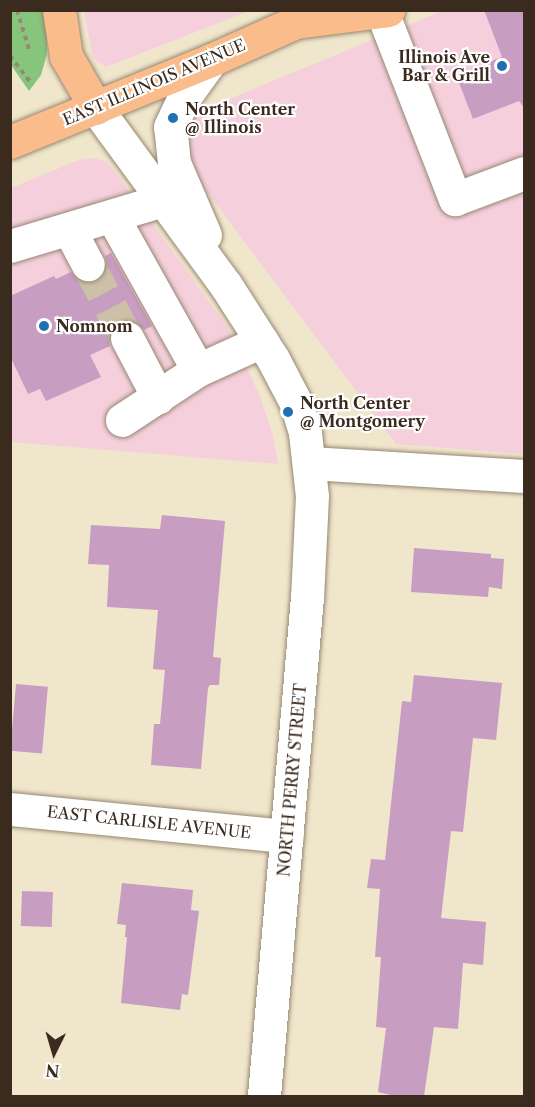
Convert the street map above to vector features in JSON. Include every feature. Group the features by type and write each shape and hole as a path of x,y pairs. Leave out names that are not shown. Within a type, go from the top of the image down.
{"main road":[{"path":"60,10 66,56 96,108"},
{"name":"EAST ILLINOIS AVENUE","path":"10,141 211,60 305,16 385,11"}],"street":[{"path":"385,11 455,199 525,173"},
{"path":"211,60 183,99 170,127 170,133 174,163 225,284"},
{"path":"96,108 225,284"},
{"path":"10,246 164,200"},
{"path":"112,216 198,370"},
{"path":"69,229 88,264"},
{"name":"NORTH PERRY STREET","path":"225,284 262,341 296,403 310,463 312,496 307,597 264,1096"},
{"path":"127,338 158,397"},
{"path":"122,420 198,370 262,341"},
{"path":"310,463 525,476"},
{"name":"EAST CARLISLE AVENUE","path":"10,809 287,836"}],"path":[{"path":"17,10 20,26 32,58"},
{"path":"10,56 32,84"}],"shaded area":[{"path":"84,10 249,11 106,67 93,58"},
{"path":"442,11 524,11 524,454 396,444 193,173 183,142 188,124 198,112"},
{"path":"95,158 106,161 113,169 228,328 259,394 272,432 278,464 11,442 11,188 79,160"}],"green space":[{"path":"10,11 47,11 47,54 41,75 29,91 11,65"}],"building":[{"name":"Illinois Ave Bar & Grill","path":"484,10 525,10 525,109 519,101 473,119 456,75 502,57"},
{"name":"Nomnom","path":"111,253 152,326 144,330 136,322 127,319 118,322 111,329 108,337 110,346 90,355 101,377 46,401 40,389 28,394 10,356 10,296 54,276 56,279 71,272 79,280 87,283 96,281 104,273 107,265 105,256"},
{"path":"162,515 225,521 213,657 221,658 219,685 210,685 208,688 201,769 151,765 154,724 160,724 165,670 153,669 158,610 107,607 109,565 88,564 91,525 160,529"},
{"path":"414,548 491,554 491,558 504,559 502,589 489,587 488,597 411,592"},
{"path":"414,675 502,683 496,740 473,738 463,832 451,831 441,918 486,922 483,965 463,963 458,1029 434,1027 424,1096 394,1096 378,1092 386,1028 376,1027 381,957 375,957 380,889 367,888 371,859 385,860 402,701 411,702"},
{"path":"16,684 48,687 42,754 10,751"},
{"path":"122,883 193,890 191,910 199,911 188,995 182,994 180,1010 121,1003 127,937 125,937 126,925 117,924"},
{"path":"22,891 53,892 52,927 21,926"}],"tunnel":[{"path":"88,264 127,338"}],"place":[{"name":"Illinois Ave Bar & Grill","path":"502,66"},
{"name":"North Center @ Illinois","path":"173,118"},
{"name":"Nomnom","path":"44,326"},
{"name":"North Center @ Montgomery","path":"288,412"}]}
